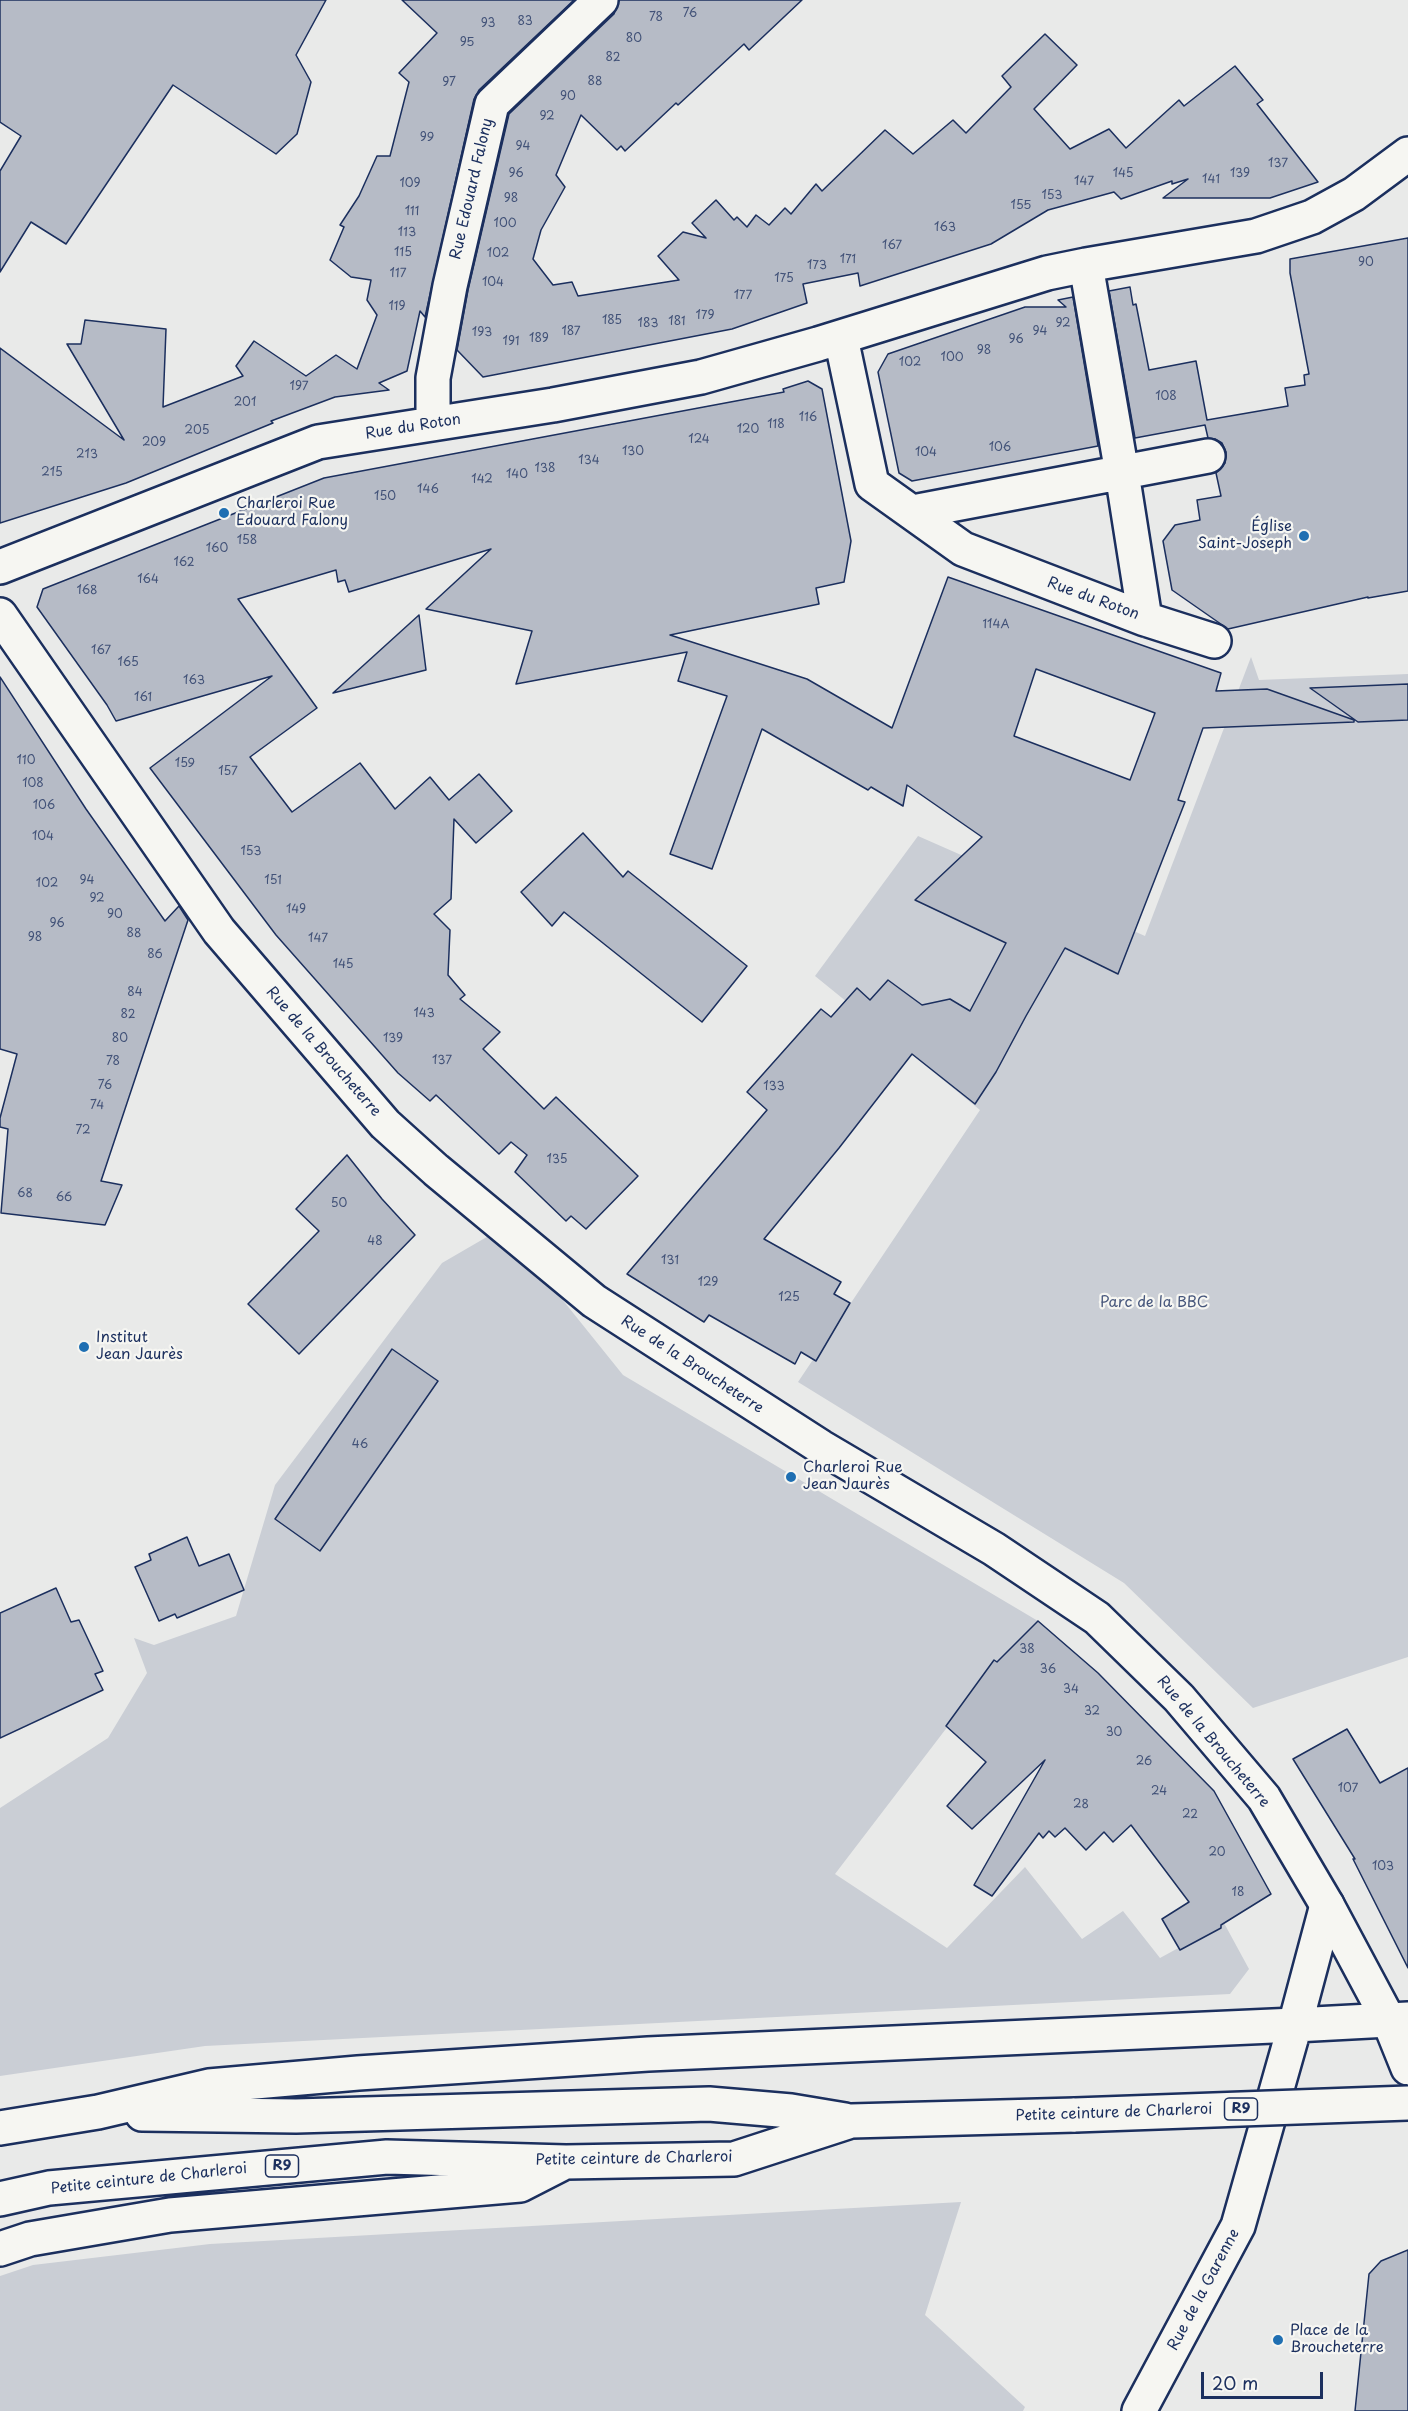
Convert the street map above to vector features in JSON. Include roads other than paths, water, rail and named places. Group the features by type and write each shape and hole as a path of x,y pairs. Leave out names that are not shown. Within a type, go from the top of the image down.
{"main road":[{"name":"Rue Edouard Falony","path":"433,423 433,378 437,355 450,286 492,104 601,0"},
{"name":"Rue du Roton","path":"0,567 318,442 554,405 701,377 841,338 1009,284 1086,264 1256,236 1312,216 1354,194 1408,154"},
{"name":"Rue du Roton","path":"841,338 872,484 963,549 1145,619 1086,264"},
{"path":"913,512 1208,456"},
{"name":"Rue de la Broucheterre","path":"0,615 219,931 385,1124 436,1170 594,1301 821,1448 994,1549 1097,1618 1179,1698 1264,1798 1326,1905 1399,2020 1408,2068"},
{"path":"1145,619 1214,641"},
{"name":"Rue de la Garenne","path":"1139,2411 1238,2226 1295,2025 1326,1905"},
{"path":"0,2128 98,2112 209,2086 358,2073 648,2054 1399,2020"},
{"name":"Petite ceinture de Charleroi","path":"0,2199 50,2188 387,2157 566,2162 734,2159 851,2121 1408,2103"},
{"path":"98,2112 296,2116 709,2104 791,2111 851,2121"},
{"path":"0,2249 30,2239 170,2215 520,2185 566,2162"}],"place":[{"name":"Charleroi Rue Edouard Falony","path":"224,513"},
{"name":"Église Saint-Joseph","path":"1304,536"},
{"name":"Institut Jean Jaurès","path":"84,1347"},
{"name":"Charleroi Rue Jean Jaurès","path":"791,1477"},
{"name":"Place de la Broucheterre","path":"1278,2340"}],"park label":[{"name":"Parc de la BBC","path":"1154,1303"}]}
